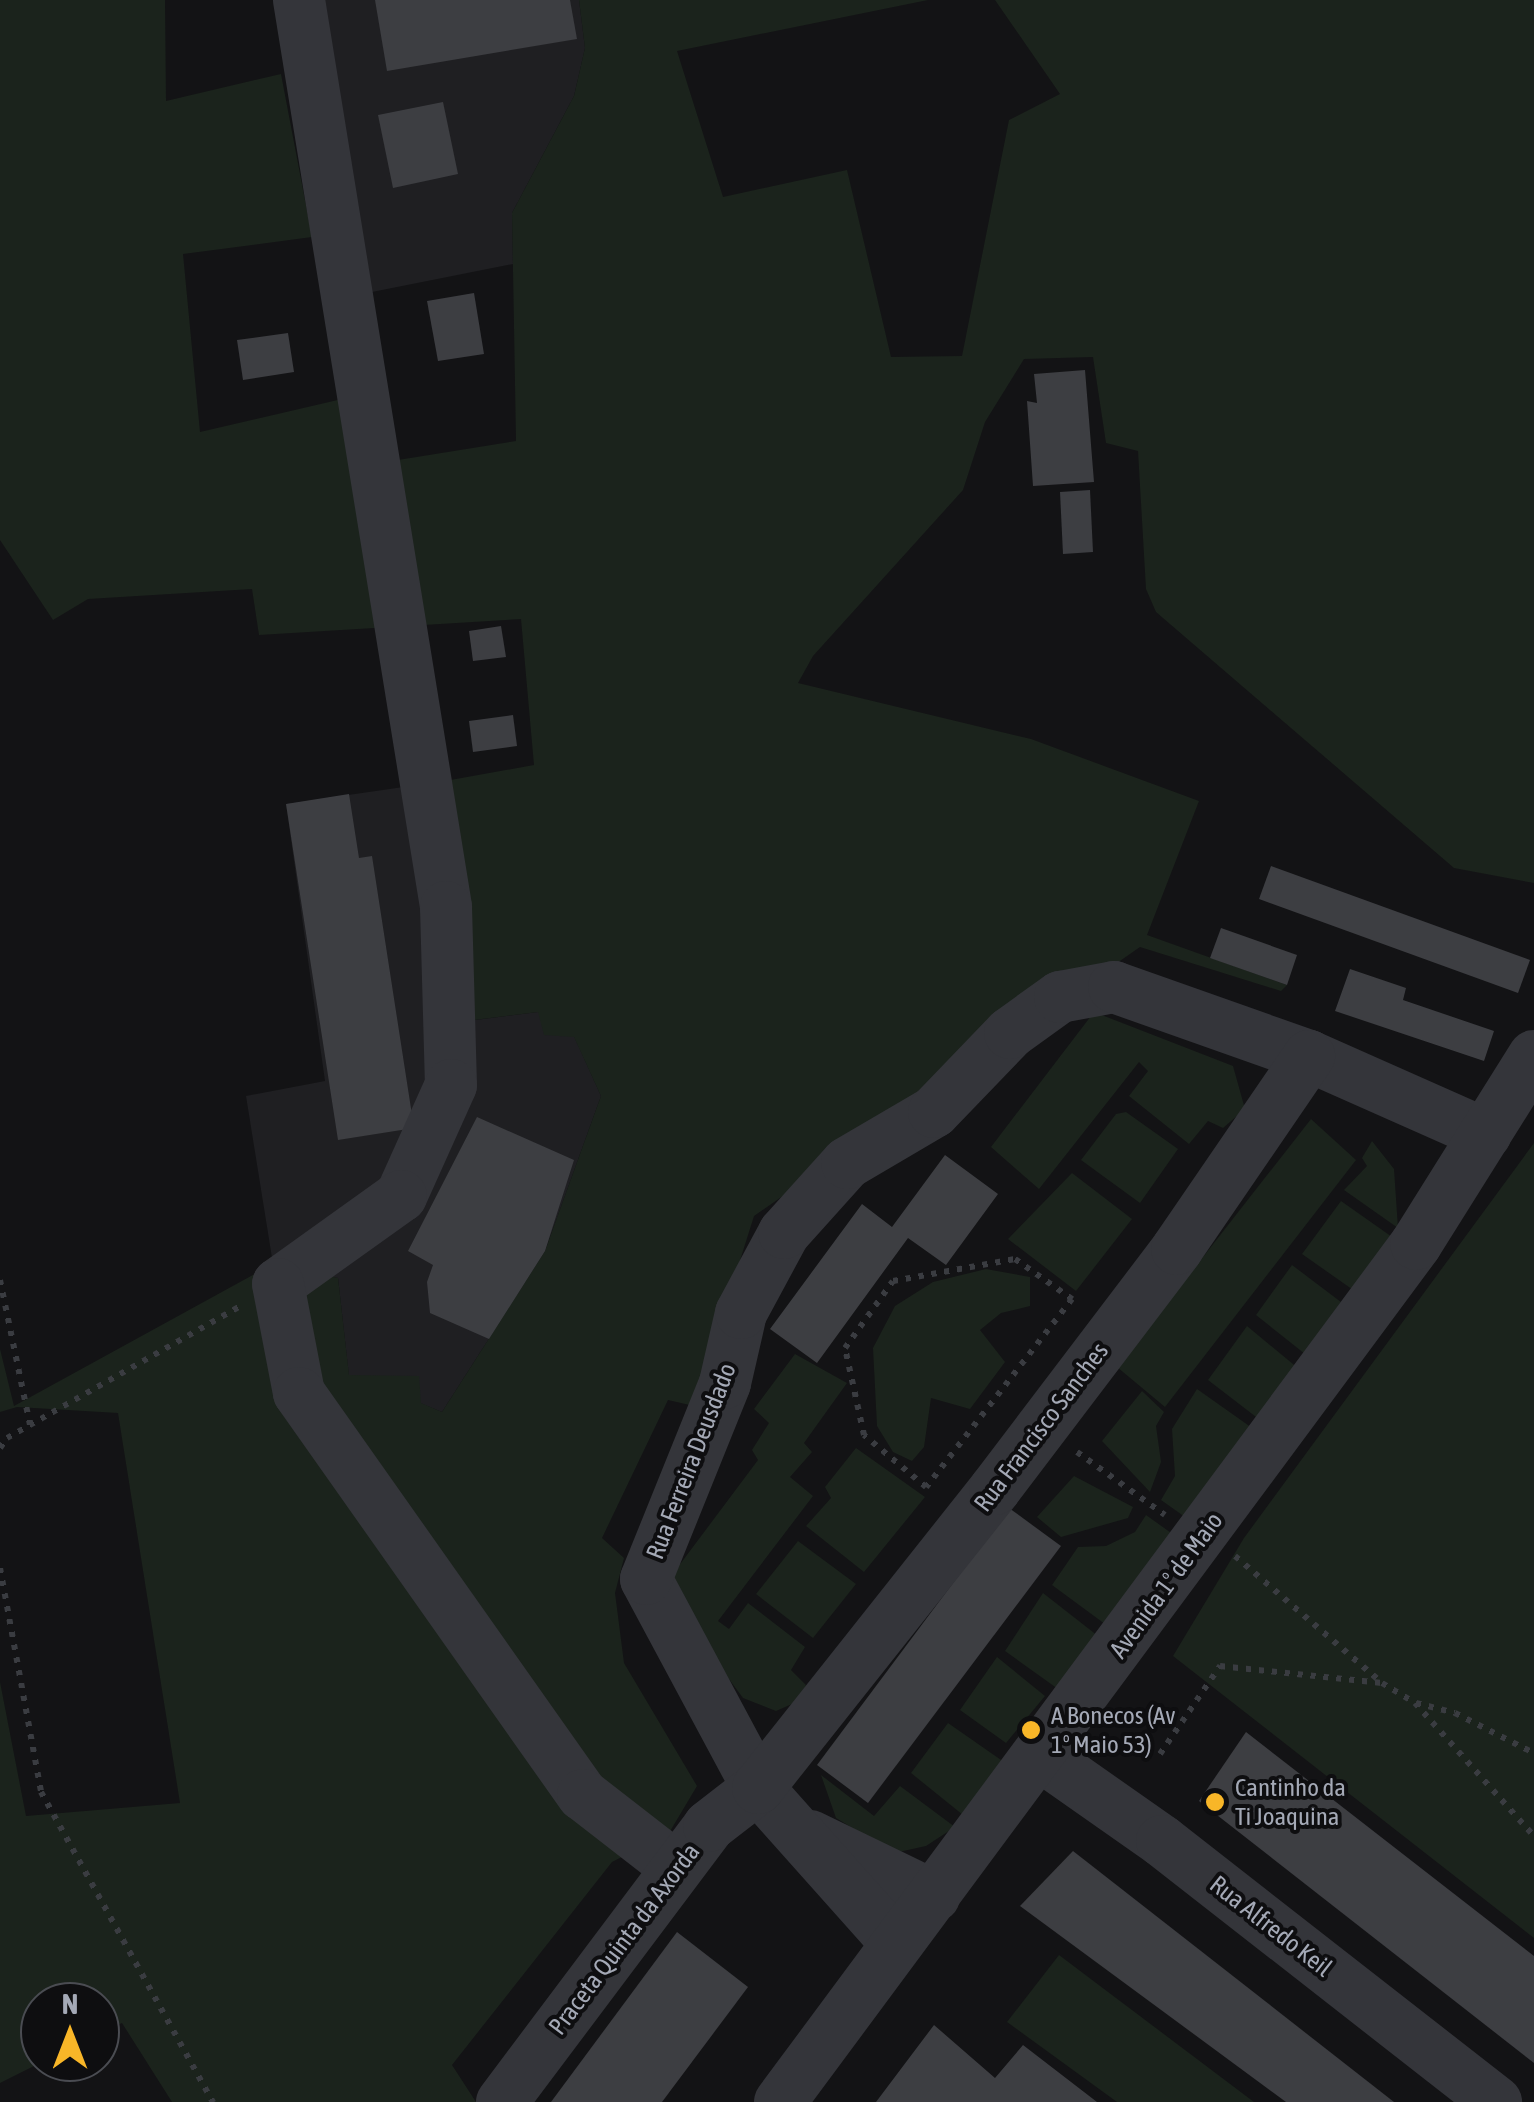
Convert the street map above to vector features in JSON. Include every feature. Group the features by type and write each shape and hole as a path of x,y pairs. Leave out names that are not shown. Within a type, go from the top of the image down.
{"street":[{"path":"299,0 446,908 451,1085 400,1196 278,1284 299,1393 583,1795 676,1868"},
{"name":"Rua Ferreira Deusdado","path":"896,1943 772,1806 646,1580 725,1383 741,1313 784,1233 847,1163 934,1112 1010,1034 1060,997 1114,987 1309,1056 1485,1134"},
{"name":"Rua Francisco Sanches","path":"772,1806 1042,1427 1177,1249 1309,1056"},
{"name":"Avenida 1º de Maio","path":"780,2102 896,1943 1041,1756 1217,1547 1534,1056"},
{"name":"Rua Alfredo Keil","path":"1041,1756 1162,1840 1496,2102"},
{"path":"772,1806 934,1896"},
{"name":"Praceta Quinta da Axorda","path":"502,2102 709,1826 772,1806"},
{"path":"839,1882 852,1951 850,2008"}],"path":[{"path":"1016,1259 1072,1299 999,1396 926,1486 864,1434 845,1348 893,1281 1016,1259"},
{"path":"0,1280 30,1425"},
{"path":"0,1448 30,1425 278,1284"},
{"path":"999,1396 1217,1547 1382,1682 1415,1703 1534,1836"},
{"path":"0,1568 41,1792 213,2102"},
{"path":"1160,1754 1220,1666 1382,1682"},
{"path":"1415,1703 1454,1713 1534,1753"}],"shaded area":[{"path":"0,0 165,0 166,101 281,74 312,237 183,254 200,432 342,399 398,460 516,441 512,213 574,96 585,48 579,0 928,0 677,51 723,197 847,170 891,357 962,356 1009,120 1060,94 995,0 1534,0 1534,883 1454,868 1156,612 1146,589 1138,451 1106,443 1093,357 1024,359 985,422 963,490 813,656 798,683 1031,739 1199,801 1147,935 1287,985 1281,991 1140,947 754,1216 694,1406 668,1400 602,1538 624,1558 615,1593 624,1663 697,1786 669,1833 612,1862 452,2065 476,2102 172,2102 120,2024 120,1982 20,1982 20,2073 0,2083 0,1682 26,1816 180,1803 118,1413 17,1407 0,1412 0,1349 14,1406 273,1264 338,1278 349,1375 419,1376 421,1403 442,1412 545,1251 601,1096 574,1037 544,1035 538,1012 474,1020 445,781 534,765 521,619 259,635 252,589 88,599 53,620 0,540"},
{"path":"321,0 579,0 585,48 574,96 512,213 513,264 367,293"},
{"path":"445,781 475,1020 538,1012 574,1036 601,1096 545,1251 442,1412 420,1403 418,1376 349,1376 338,1278 273,1264 246,1096 325,1081 286,804"},
{"path":"1094,1012 1233,1066 1245,1109 1223,1128 1208,1121 1189,1144 1129,1096 1148,1071 1139,1062 1039,1189 991,1147"},
{"path":"1126,1112 1178,1149 1140,1203 1081,1160 1116,1114"},
{"path":"1311,1119 1356,1160 1165,1407 1117,1367"},
{"path":"1372,1141 1394,1169 1398,1228 1344,1190 1367,1166 1362,1158"},
{"path":"1534,1143 1534,1938 1173,1656 1244,1538"},
{"path":"1072,1173 1132,1219 1076,1291 1008,1239"},
{"path":"1341,1201 1395,1239 1356,1292 1302,1254"},
{"path":"1292,1265 1341,1302 1305,1354 1256,1315"},
{"path":"986,1269 1030,1277 1030,1306 1001,1313 980,1330 1005,1362 970,1409 931,1398 924,1447 912,1461 893,1452 877,1426 873,1348 895,1306 933,1282"},
{"path":"1247,1326 1299,1369 1260,1420 1208,1380"},
{"path":"795,1354 847,1383 804,1443 812,1452 790,1477 813,1496 718,1621 729,1629 748,1603 805,1647 791,1670 806,1685 799,1701 776,1711 743,1698 671,1601 666,1583 758,1460 752,1450 769,1423 754,1409"},
{"path":"1197,1389 1255,1430 1185,1517 1161,1500 1175,1476 1172,1429"},
{"path":"1142,1391 1164,1412 1156,1426 1161,1462 1150,1492 1102,1441"},
{"path":"856,1448 925,1497 864,1572 806,1526 831,1498 825,1487"},
{"path":"1074,1476 1133,1507 1128,1518 1061,1537 1037,1517"},
{"path":"1146,1515 1174,1535 1109,1627 1052,1585 1078,1547 1106,1546 1135,1532"},
{"path":"798,1541 856,1584 813,1638 756,1594"},
{"path":"1043,1593 1098,1636 1058,1689 1005,1651"},
{"path":"997,1657 1045,1696 1006,1743 960,1710"},
{"path":"948,1723 1004,1762 963,1815 911,1773"},
{"path":"821,1775 874,1816 900,1786 955,1827 926,1846 894,1853 836,1818"},
{"path":"1059,1955 1254,2102 1117,2102 1007,2022"}],"building":[{"path":"375,0 570,0 577,39 387,71"},
{"path":"443,102 458,174 393,188 378,115"},
{"path":"474,293 484,354 438,361 427,301"},
{"path":"288,333 294,372 243,380 237,340"},
{"path":"1085,370 1094,482 1033,486 1027,401 1037,403 1034,374"},
{"path":"1090,490 1093,552 1063,554 1060,492"},
{"path":"501,626 506,657 473,661 469,631"},
{"path":"513,715 517,746 473,752 469,721"},
{"path":"349,794 359,858 372,856 414,1128 338,1140 286,804"},
{"path":"1271,866 1530,960 1518,993 1259,899"},
{"path":"1221,928 1297,955 1287,985 1210,958"},
{"path":"1350,969 1406,988 1403,1000 1494,1031 1484,1061 1335,1011"},
{"path":"477,1117 574,1160 545,1251 489,1339 430,1313 427,1282 433,1265 408,1251"},
{"path":"945,1155 998,1194 946,1265 908,1238 817,1363 770,1329 862,1204 892,1227"},
{"path":"1009,1508 1061,1546 868,1803 817,1765"},
{"path":"1246,1732 1534,1956 1534,2063 1199,1801"},
{"path":"1073,1851 1394,2102 1286,2102 1020,1906"},
{"path":"677,1932 748,1987 662,2102 551,2102"},
{"path":"934,2025 995,2078 1023,2045 1097,2102 876,2102"}],"place":[{"name":"A Bonecos (Av 1º Maio 53)","path":"1031,1730"},
{"name":"Cantinho da Ti Joaquina","path":"1215,1802"}]}
